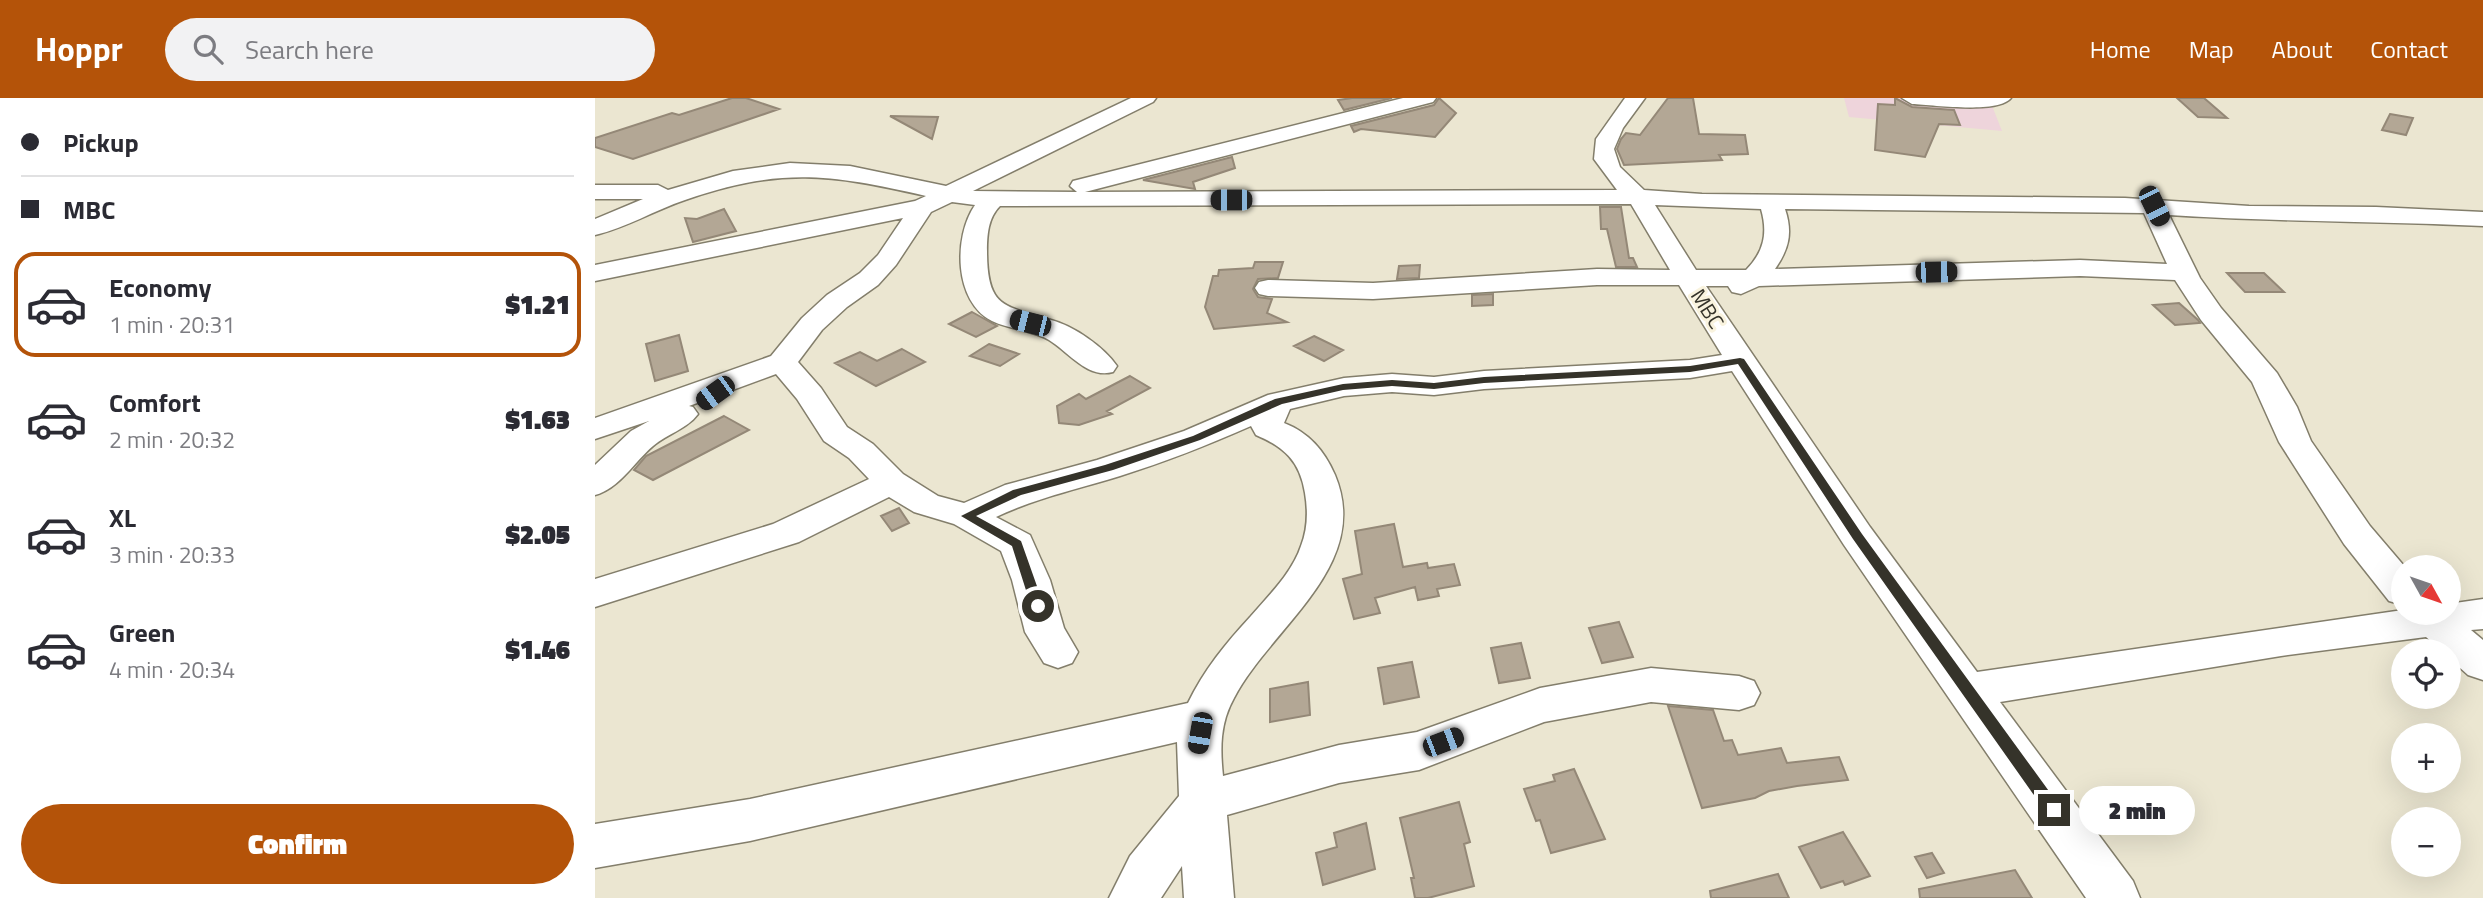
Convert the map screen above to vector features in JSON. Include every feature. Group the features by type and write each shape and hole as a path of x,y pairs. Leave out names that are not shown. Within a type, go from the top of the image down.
{"street":[{"path":"595,429 782,362 812,324 837,301 869,279 936,200 1146,98"},
{"path":"1030,199 1426,98"},
{"name":"MBC","path":"1635,98 1607,134 1602,149 1607,166 1618,181 1638,197 1740,361 1857,537 2115,898"},
{"path":"1912,98 1994,101 2001,98"},
{"path":"595,228 655,201 764,173 819,169 936,200"},
{"path":"595,192 641,194 698,189"},
{"path":"595,273 936,200 1638,197 1771,202 2154,206 2249,213 2483,219"},
{"path":"993,199 982,209 976,225 974,276 981,295 1007,318 1046,327 1063,336 1102,366"},
{"path":"1755,278 1774,250 1778,230 1771,202"},
{"path":"2154,206 2183,272 2211,314 2266,379 2295,442 2357,535 2391,576"},
{"path":"1268,288 1373,291 1584,278 1637,279 1694,289 1755,278 2080,268 2183,272"},
{"path":"967,516 1017,493 1109,468 1370,384 1445,385 1690,369 1740,361"},
{"path":"782,362 810,396 835,434 861,451 891,482 926,504 967,516 1017,544 1031,580 1045,632 1058,652"},
{"path":"595,484 643,438 729,382"},
{"path":"1209,898 1198,747 1203,718 1218,683 1246,647 1275,619 1315,556 1327,509 1322,486 1309,456 1302,446 1287,436 1273,415"},
{"path":"595,593 786,533 891,482"},
{"path":"2461,615 2483,614"},
{"path":"1967,690 2391,623"},
{"path":"2437,625 2483,664"},
{"path":"1134,898 1148,872 1202,802 1339,764 1419,751 1540,705 1651,685 1739,693"},
{"path":"595,846 750,820 1203,718"}],"shaded area":[{"path":"1844,98 1989,98 2002,131 1849,117"}],"building":[{"path":"732,98 746,98 779,109 633,159 595,147 595,138 672,113 679,115"},
{"path":"1392,98 1344,110 1338,100"},
{"path":"1439,98 1456,113 1435,137 1361,129 1354,132 1351,126 1434,105"},
{"path":"1668,98 1693,98 1699,134 1745,135 1748,154 1719,155 1722,160 1624,165 1617,149 1621,139 1626,133 1640,135"},
{"path":"1895,98 1912,107 1954,110 1960,125 1939,124 1925,157 1875,150 1878,104 1895,105"},
{"path":"2177,98 2204,98 2227,118 2198,117"},
{"path":"2390,114 2413,118 2406,135 2382,130"},
{"path":"890,116 938,117 932,139"},
{"path":"1232,157 1235,168 1193,182 1195,189 1143,180"},
{"path":"1600,207 1621,207 1629,258 1633,258 1637,267 1616,267 1607,229 1601,229"},
{"path":"724,209 736,231 693,242 685,218 697,219"},
{"path":"1255,262 1283,262 1278,278 1258,279 1253,289 1258,297 1272,299 1267,313 1287,322 1214,329 1205,307 1213,276 1218,276 1219,270 1253,268"},
{"path":"1420,265 1419,278 1397,279 1399,266"},
{"path":"2227,273 2264,273 2284,292 2245,292"},
{"path":"1493,294 1493,305 1472,306 1472,295"},
{"path":"2179,303 2200,323 2175,325 2153,305"},
{"path":"972,312 997,326 976,337 949,324"},
{"path":"679,335 688,371 655,381 646,344"},
{"path":"1314,336 1343,350 1324,361 1294,346"},
{"path":"989,344 1019,354 1000,366 970,356"},
{"path":"902,349 925,362 876,386 835,363 860,352 877,361"},
{"path":"1130,376 1150,388 1107,411 1112,414 1079,425 1059,423 1057,406 1079,394 1086,399"},
{"path":"724,416 749,430 653,480 634,470 646,456"},
{"path":"899,508 909,523 892,531 881,516"},
{"path":"1394,524 1403,567 1427,563 1428,568 1454,564 1460,585 1437,589 1439,596 1418,600 1415,587 1375,598 1380,613 1354,619 1343,579 1362,574 1355,531"},
{"path":"1619,622 1633,657 1602,663 1589,628"},
{"path":"1521,643 1530,678 1499,683 1491,648"},
{"path":"1412,662 1419,697 1384,704 1378,668"},
{"path":"1308,682 1310,715 1270,722 1270,689"},
{"path":"1668,706 1713,710 1724,741 1732,740 1738,755 1781,748 1787,763 1839,757 1848,780 1769,791 1755,798 1702,808"},
{"path":"1574,769 1605,839 1551,853 1540,820 1536,821 1524,789 1555,781 1553,775"},
{"path":"1459,802 1470,842 1464,844 1474,886 1428,898 1415,898 1411,878 1414,878 1400,818"},
{"path":"1366,823 1375,869 1323,885 1316,853 1337,847 1334,833"},
{"path":"1843,832 1870,876 1845,885 1843,881 1821,888 1799,847"},
{"path":"1932,853 1944,873 1927,878 1915,857"},
{"path":"2015,870 2032,898 1920,898 1919,889"},
{"path":"1778,874 1789,898 1711,898 1710,891"}],"route":[{"path":"1038,606 1017,544 991,532 967,516 1017,493 1109,468 1196,438 1261,408 1343,387 1392,383 1434,386 1484,380 1690,369 1740,361 1857,537 2054,810"}]}
